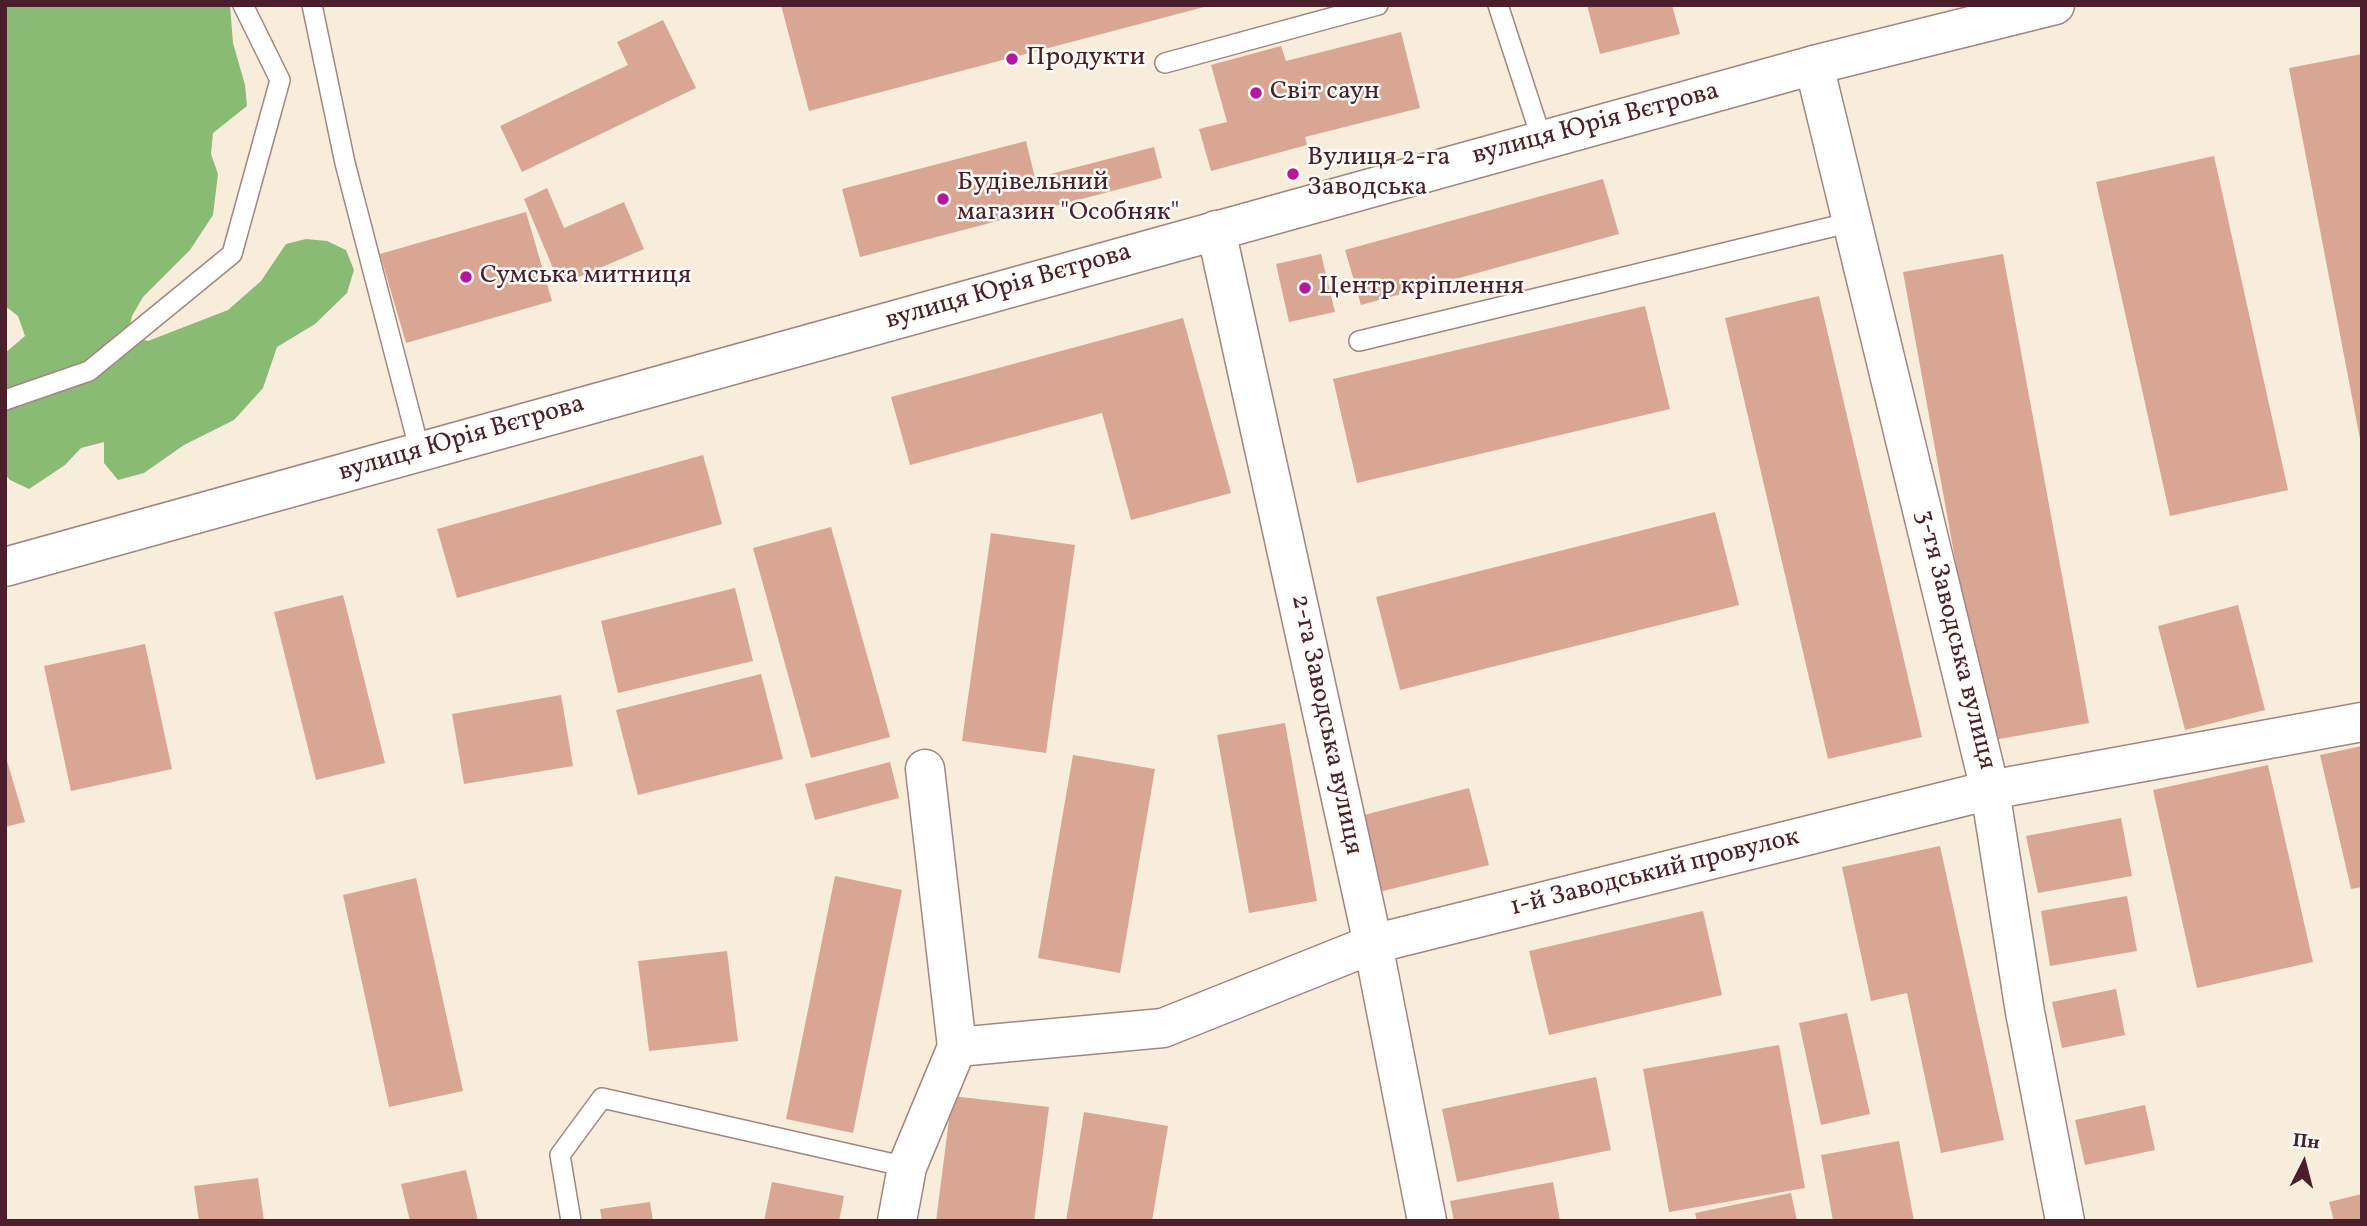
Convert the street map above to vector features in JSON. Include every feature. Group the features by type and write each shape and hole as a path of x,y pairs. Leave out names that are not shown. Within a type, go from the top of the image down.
{"street":[{"name":"вулиця Юрія Вєтрова","path":"5,567 1814,65 2055,5"},
{"name":"3-тя Заводська вулиця","path":"1814,65 1990,790 2025,1012 2065,1221"},
{"name":"2-га Заводська вулиця","path":"1216,230 1373,944 1427,1221"},
{"name":"1-й Заводський провулок","path":"957,1047 1163,1028 1373,944 1990,790 2362,722"},
{"path":"897,1221 907,1167 957,1047 925,769"}],"lane":[{"path":"5,400 89,371 232,254 280,80 243,5"},
{"path":"312,5 345,163 420,452"},
{"path":"1165,63 1378,5"},
{"path":"1498,5 1542,140"},
{"path":"1359,341 1852,222"},
{"path":"571,1221 560,1155 602,1098 907,1167"}],"green space":[{"path":"5,5 230,5 233,43 245,85 247,106 213,133 211,154 218,174 213,215 190,250 143,297 132,316 128,336 148,341 228,310 261,281 286,244 306,239 327,241 346,250 354,270 347,293 315,324 277,347 263,388 234,420 184,445 144,473 118,480 104,463 104,442 81,448 65,465 29,489 10,480 5,474 5,353 25,336 18,316 5,306"}],"building":[{"path":"781,5 1207,5 1208,6 809,111"},
{"path":"1587,5 1672,5 1680,34 1600,54"},
{"path":"663,20 696,88 522,172 500,126 628,65 617,42"},
{"path":"1401,32 1420,108 1305,137 1307,145 1211,171 1199,129 1227,122 1211,65 1281,46 1286,61"},
{"path":"2362,54 2362,439 2360,439 2289,68"},
{"name":"Будівельний магазин \"Особняк\"","path":"1026,141 1035,178 1154,147 1162,178 860,257 842,189"},
{"path":"2214,156 2288,490 2170,516 2096,182"},
{"path":"1603,179 1619,234 1361,305 1345,250"},
{"path":"547,188 564,228 624,202 644,249 560,285 524,199"},
{"name":"Сумська митниця","path":"526,212 552,301 406,343 380,254"},
{"name":"Центр кріплення","path":"1321,254 1335,312 1289,322 1276,264"},
{"path":"2003,254 2089,723 1988,741 1903,272"},
{"path":"1819,296 1922,737 1828,759 1725,318"},
{"path":"1645,306 1670,409 1357,483 1333,379"},
{"path":"1183,318 1231,493 1131,520 1102,413 910,465 891,397"},
{"path":"703,455 722,524 457,598 437,529"},
{"path":"1715,512 1739,605 1400,690 1376,597"},
{"path":"831,527 890,737 811,758 753,548"},
{"path":"991,533 1075,545 1046,753 962,741"},
{"path":"735,588 753,661 618,693 601,621"},
{"path":"343,595 385,763 316,780 274,612"},
{"path":"2238,605 2265,710 2185,730 2158,626"},
{"path":"145,644 172,769 71,791 44,666"},
{"path":"761,674 783,759 638,795 616,710"},
{"path":"561,695 573,766 464,784 452,714"},
{"path":"1285,723 1317,901 1249,913 1217,735"},
{"path":"2362,746 2362,887 2351,889 2320,755"},
{"path":"5,754 25,822 5,827"},
{"path":"1073,755 1155,769 1120,973 1038,958"},
{"path":"890,762 899,798 815,820 805,784"},
{"path":"2268,765 2313,962 2197,988 2153,790"},
{"path":"1469,788 1489,865 1379,892 1360,816"},
{"path":"2121,818 2132,876 2038,893 2026,836"},
{"path":"1940,846 2004,1140 1941,1153 1907,993 1871,1001 1842,867"},
{"path":"835,876 902,890 853,1133 786,1119"},
{"path":"416,878 463,1091 389,1107 343,895"},
{"path":"2127,896 2137,951 2050,966 2041,911"},
{"path":"1703,911 1722,995 1549,1035 1529,951"},
{"path":"727,951 738,1041 649,1051 638,961"},
{"path":"2116,989 2125,1035 2062,1048 2052,1002"},
{"path":"1847,1013 1870,1114 1821,1125 1799,1023"},
{"path":"1779,1045 1805,1188 1669,1212 1643,1069"},
{"path":"1596,1077 1611,1150 1457,1182 1442,1109"},
{"path":"952,1096 1049,1107 1034,1221 936,1221"},
{"path":"2145,1105 2155,1150 2085,1165 2075,1120"},
{"path":"1084,1112 1168,1126 1152,1221 1066,1221"},
{"path":"1899,1141 1914,1221 1833,1221 1821,1155"},
{"path":"466,1170 478,1221 410,1221 401,1184"},
{"path":"258,1178 264,1221 199,1221 194,1186"},
{"path":"772,1182 844,1196 839,1221 764,1221"},
{"path":"1553,1182 1560,1221 1454,1221 1450,1201"},
{"path":"1791,1193 1797,1221 1697,1221 1695,1213"},
{"path":"2362,1194 2362,1221 2334,1221 2329,1202"},
{"path":"650,1202 653,1221 602,1221 600,1209"}],"place":[{"name":"Продукти","path":"1012,59"},
{"name":"Світ саун","path":"1256,93"},
{"name":"Вулиця 2-га Заводська","path":"1293,174"},
{"name":"Будівельний магазин \"Особняк\"","path":"943,199"},
{"name":"Сумська митниця","path":"466,277"},
{"name":"Центр кріплення","path":"1305,288"}]}
